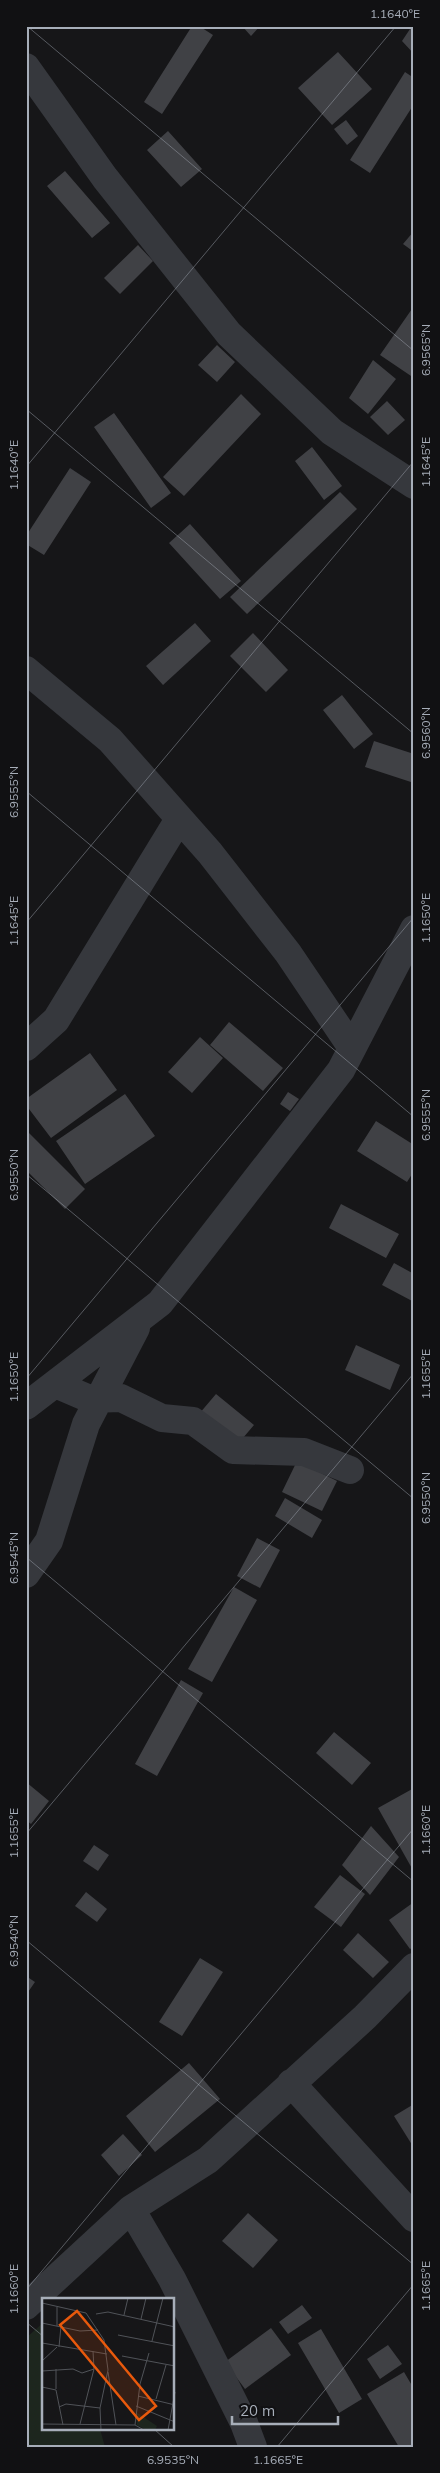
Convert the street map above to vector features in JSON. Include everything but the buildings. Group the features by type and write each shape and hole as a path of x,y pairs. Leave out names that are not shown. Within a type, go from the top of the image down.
{"street":[{"path":"26,67 105,178 229,334 332,432 414,484"},
{"path":"26,670 110,740 210,854 288,953 352,1048"},
{"path":"26,1047 56,1020 179,819"},
{"path":"26,1406 160,1304 341,1070 414,929"},
{"path":"26,1574 49,1541 86,1424 140,1319"},
{"path":"55,1384 90,1399 121,1398 162,1418 193,1421 233,1450 304,1452 350,1470"},
{"path":"26,2306 131,2210 208,2160 345,2036 414,1967"},
{"path":"291,2083 414,2218"},
{"path":"131,2210 172,2279 244,2423 253,2447"}],"shaded area":[{"path":"42,2324 42,2430 100,2430 105,2447 26,2447 26,2338"}]}
